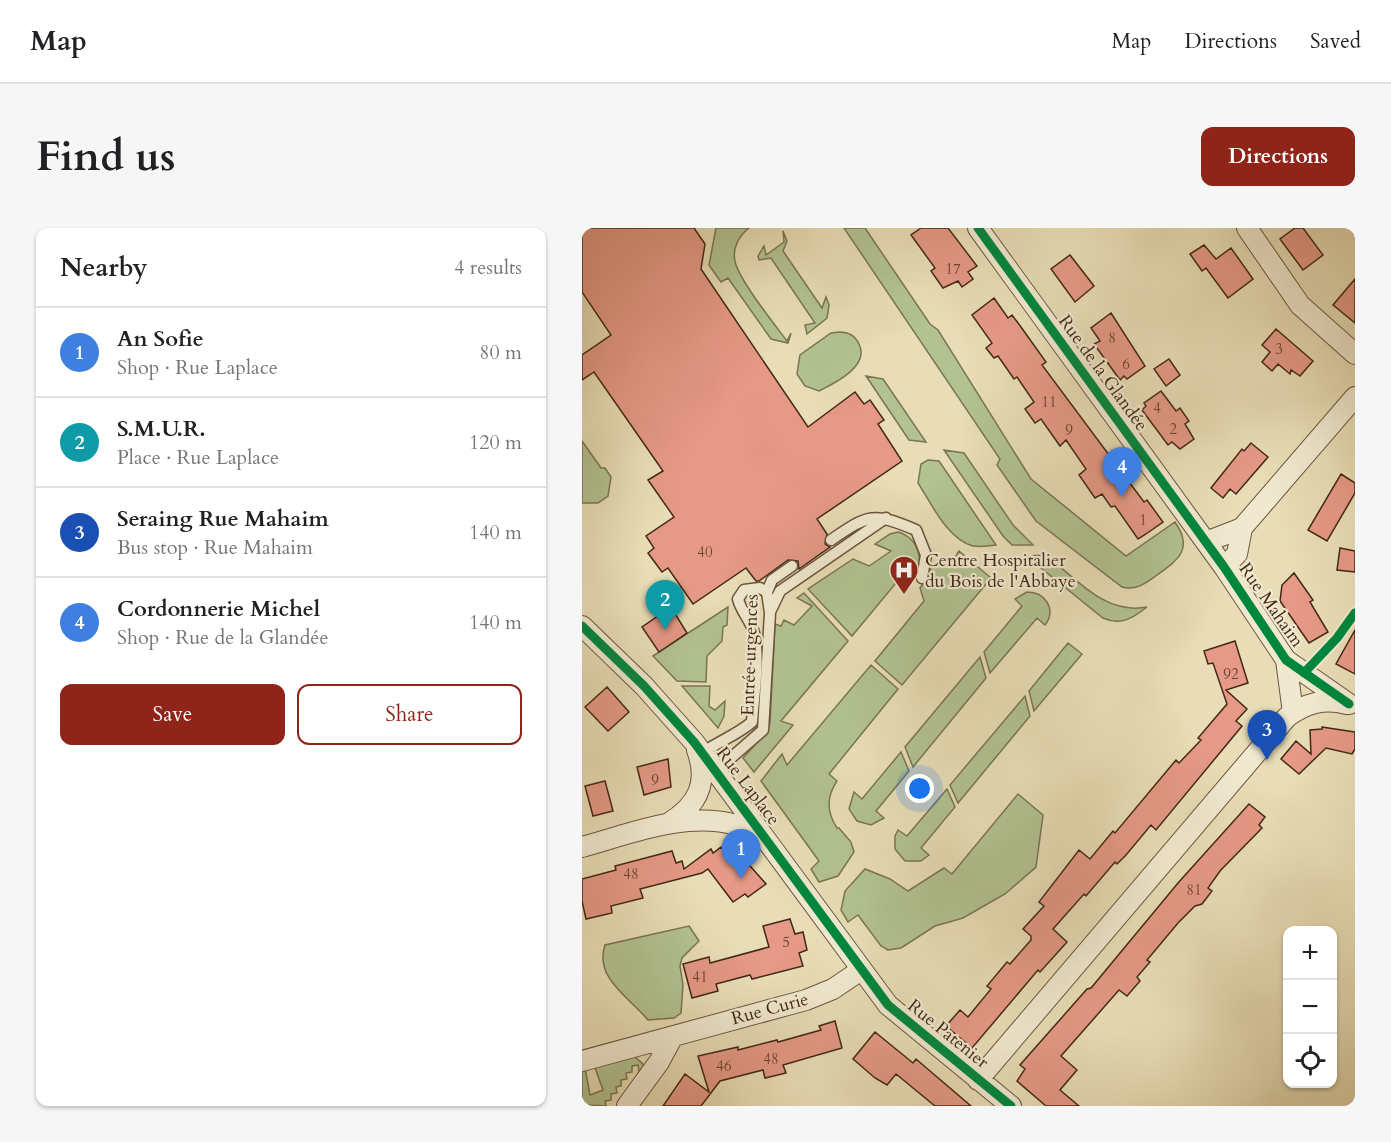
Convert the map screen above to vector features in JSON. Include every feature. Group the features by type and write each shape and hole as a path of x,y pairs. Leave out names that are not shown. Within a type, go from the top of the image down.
{"street":[{"name":"Rue de la Glandée","path":"978,228 1224,567"},
{"path":"1247,228 1300,305 1355,354"},
{"path":"1206,542 1242,528 1355,397"},
{"path":"1224,567 1238,554 1242,528"},
{"name":"Rue Mahaim","path":"1224,567 1286,660 1352,705"},
{"name":"Rue Laplace","path":"582,626 644,686 698,748 772,845 865,976"},
{"name":"Rue Mahaim","path":"1286,660 1293,714"},
{"name":"Rue Mahaim","path":"978,1080 1293,714 1324,701 1352,705"},
{"path":"694,815 703,783 698,748"},
{"path":"582,847 694,815 712,798 736,797"},
{"path":"694,815 736,824 772,845"},
{"name":"Rue Patenier","path":"865,976 900,1016 1011,1106"},
{"name":"Rue Curie","path":"582,1061 806,1000 865,976"},
{"path":"627,1106 659,1062 673,1036"}],"lane":[{"path":"831,540 860,520 886,518 916,530 926,555 922,578"},
{"path":"770,613 780,591 886,518"},
{"name":"Entrée urgences","path":"716,771 764,730 770,613 767,592 772,580 792,566"},
{"path":"698,748 738,734 752,722 755,645 753,630 740,608 738,599 744,590 760,588 767,592"}],"green space":[{"path":"716,228 749,228 735,247 735,261 743,279 787,341 791,333 788,343 771,339 728,278 721,282 709,265"},
{"path":"844,228 865,228 930,324 938,330 1031,479 1126,556 1175,522 1181,531 1183,540 1183,547 1177,559 1145,583 1132,588 1122,587 1036,521 997,465 1000,459"},
{"path":"783,231 787,241 783,251 822,308 826,297 829,305 827,318 807,334 805,325 815,323 771,258 759,260 758,256 764,246 766,255 784,242"},
{"path":"839,332 855,338 861,352 860,360 849,373 819,391 805,386 797,374 800,355 831,333"},
{"path":"866,376 883,379 926,442 909,440"},
{"path":"582,441 601,468 605,468 611,477 608,496 598,503 582,503"},
{"path":"944,450 964,453 1013,525 1033,545 1012,545 1003,536"},
{"path":"928,460 939,461 996,545 973,546 948,529 918,483 921,464"},
{"path":"898,532 905,535 916,546 920,561 916,576 912,582 900,578 852,636 808,589 853,559 869,566 891,551 875,544 890,534"},
{"path":"959,551 991,578 902,685 875,661 924,601 920,588 927,579 932,564 950,566"},
{"path":"1046,555 1081,585 1105,601 1132,608 1147,607 1127,620 1116,621 1103,618 1026,556"},
{"path":"1027,592 1044,598 1050,613 1048,619 1045,625 1037,618 990,673 984,652 1022,606 1015,599"},
{"path":"804,593 848,641 781,721 793,725 754,772 743,758 765,734 770,723 775,624 781,626 784,620 794,625 812,606 797,598"},
{"path":"728,607 727,625 723,627 722,641 707,656 706,682 677,681 653,656"},
{"path":"1068,643 1082,654 1034,711 1029,691"},
{"path":"980,657 986,678 913,767 905,747"},
{"path":"871,665 898,689 829,774 837,781 831,793 829,805 831,817 837,828 851,842 854,852 838,876 819,882 811,869 819,861 761,781 782,754 787,765"},
{"path":"682,686 710,686 709,706 715,710 725,701 724,716 718,728"},
{"path":"1025,696 1030,716 958,803 950,785"},
{"path":"901,752 909,771 876,811 884,818 871,825 857,821 849,809 854,792 862,799"},
{"path":"947,789 955,807 921,848 929,855 921,861 905,861 895,849 895,836 898,830 907,836"},
{"path":"1018,794 1043,815 1036,867 1005,894 963,918 935,926 901,948 888,950 881,946 858,915 848,922 841,910 845,891 865,869 890,879 908,891 944,868 952,874"},
{"path":"689,926 699,941 682,958 680,966 683,985 681,1013 674,1018 648,1020 609,977 604,967 605,945"},
{"path":"634,1056 644,1065 640,1079 638,1065 632,1066 632,1072 626,1073 627,1079 621,1080 621,1086 616,1087 617,1093 611,1094 611,1100 605,1101 606,1106 582,1105 582,1069 585,1068 590,1095 603,1090 594,1065"}],"building":[{"path":"582,228 694,228 705,244 701,269 808,427 855,392 864,404 870,400 884,420 878,424 902,461 817,519 827,534 825,544 830,547 799,569 798,561 788,560 756,581 746,568 693,604 668,568 662,572 648,553 654,548 646,536 674,517 648,480 663,471 594,372 582,380 582,355 611,335 582,292"},
{"path":"921,228 948,228 977,266 968,272 973,279 962,287 958,281 943,288 931,271 935,268 911,235"},
{"path":"1295,228 1303,228 1323,255 1303,270 1280,239"},
{"path":"1204,245 1216,259 1231,248 1253,279 1228,298 1206,268 1202,271 1190,254"},
{"path":"1070,255 1094,286 1075,302 1051,269"},
{"path":"1355,279 1355,323 1333,305"},
{"path":"994,298 1008,318 1012,315 1046,362 1042,365 1144,502 1147,500 1163,522 1138,539 1115,506 1111,507 1102,494 1095,498 1079,475 1086,469 1066,440 1060,446 1041,419 1035,423 1025,409 1034,402 1017,377 1014,379 998,356 994,358 986,348 992,343 972,315"},
{"path":"1111,313 1145,366 1127,379 1124,376 1120,380 1094,344 1100,341 1091,328"},
{"path":"1276,329 1313,361 1300,376 1291,370 1290,374 1278,364 1272,371 1262,362 1270,352 1262,345"},
{"path":"1169,359 1180,375 1166,386 1154,369"},
{"path":"1161,391 1176,411 1180,408 1189,421 1185,424 1194,439 1180,449 1172,442 1168,445 1142,410 1146,406 1144,403"},
{"path":"1251,443 1268,457 1236,494 1230,489 1223,498 1211,488 1242,449 1244,451"},
{"path":"1341,474 1355,483 1355,493 1327,541 1308,530"},
{"path":"1340,548 1355,551 1355,572 1337,570"},
{"path":"1294,573 1313,600 1310,602 1328,632 1309,643 1280,601 1282,585"},
{"path":"671,607 687,633 659,652 642,627"},
{"path":"1355,630 1355,674 1336,664"},
{"path":"1235,641 1248,683 1226,690 1247,709 1236,721 1242,726 1156,830 1151,825 1126,855 1117,864 1115,862 1086,896 1084,894 1053,929 1067,942 1040,972 1038,970 972,1048 946,1026 960,1010 968,1017 991,989 987,986 1007,962 1010,964 1031,940 1031,936 1023,929 1044,906 1039,902 1079,850 1090,859 1113,831 1115,833 1176,760 1179,763 1201,740 1198,738 1227,704 1213,663 1208,664 1204,651"},
{"path":"607,687 629,712 608,731 585,707"},
{"path":"1322,727 1355,732 1355,749 1352,754 1326,748 1299,774 1281,759 1296,741 1311,754 1310,730 1322,729"},
{"path":"668,759 671,787 644,795 637,767"},
{"path":"605,781 613,811 593,816 585,786"},
{"path":"1249,804 1265,817 1259,825 1262,828 1220,871 1208,888 1212,891 1202,904 1195,906 1178,923 1147,960 1150,962 1137,977 1140,981 1127,996 1119,990 1061,1056 1077,1070 1060,1090 1079,1106 1046,1106 1017,1081 1025,1069 1020,1065 1087,989 1091,988 1178,883"},
{"path":"721,847 726,854 731,850 738,861 743,858 766,884 748,897 745,894 733,902 708,869 702,873 640,889 643,898 611,906 612,913 586,919 582,901 582,879 616,870 615,866 672,851 676,863 682,861 684,869 711,849 713,853"},
{"path":"790,919 795,934 803,932 807,950 799,953 803,966 752,979 750,975 716,984 718,991 692,998 683,964 709,957 710,963 769,947 763,926"},
{"path":"835,1021 842,1048 783,1065 786,1073 765,1078 763,1070 720,1081 701,1106 663,1106 685,1074 709,1092 698,1056 738,1047 738,1050 777,1040 778,1042 821,1030 819,1026"},
{"path":"875,1032 913,1063 916,1059 971,1106 935,1106 896,1074 887,1085 875,1078 853,1059"}],"cycle path":[{"path":"978,228 1224,567 1286,660 1349,704"},
{"path":"1304,673 1337,638 1355,613"},
{"path":"582,626 644,686 694,742 888,1005 1011,1106"}],"place":[{"name":"Cordonnerie Michel","path":"1122,497"},
{"name":"Centre Hospitalier du Bois de l'Abbaye","path":"904,596"},
{"name":"S.M.U.R.","path":"665,630"},
{"name":"Seraing Rue Mahaim","path":"1267,760"},
{"name":"An Sofie","path":"741,879"}]}
